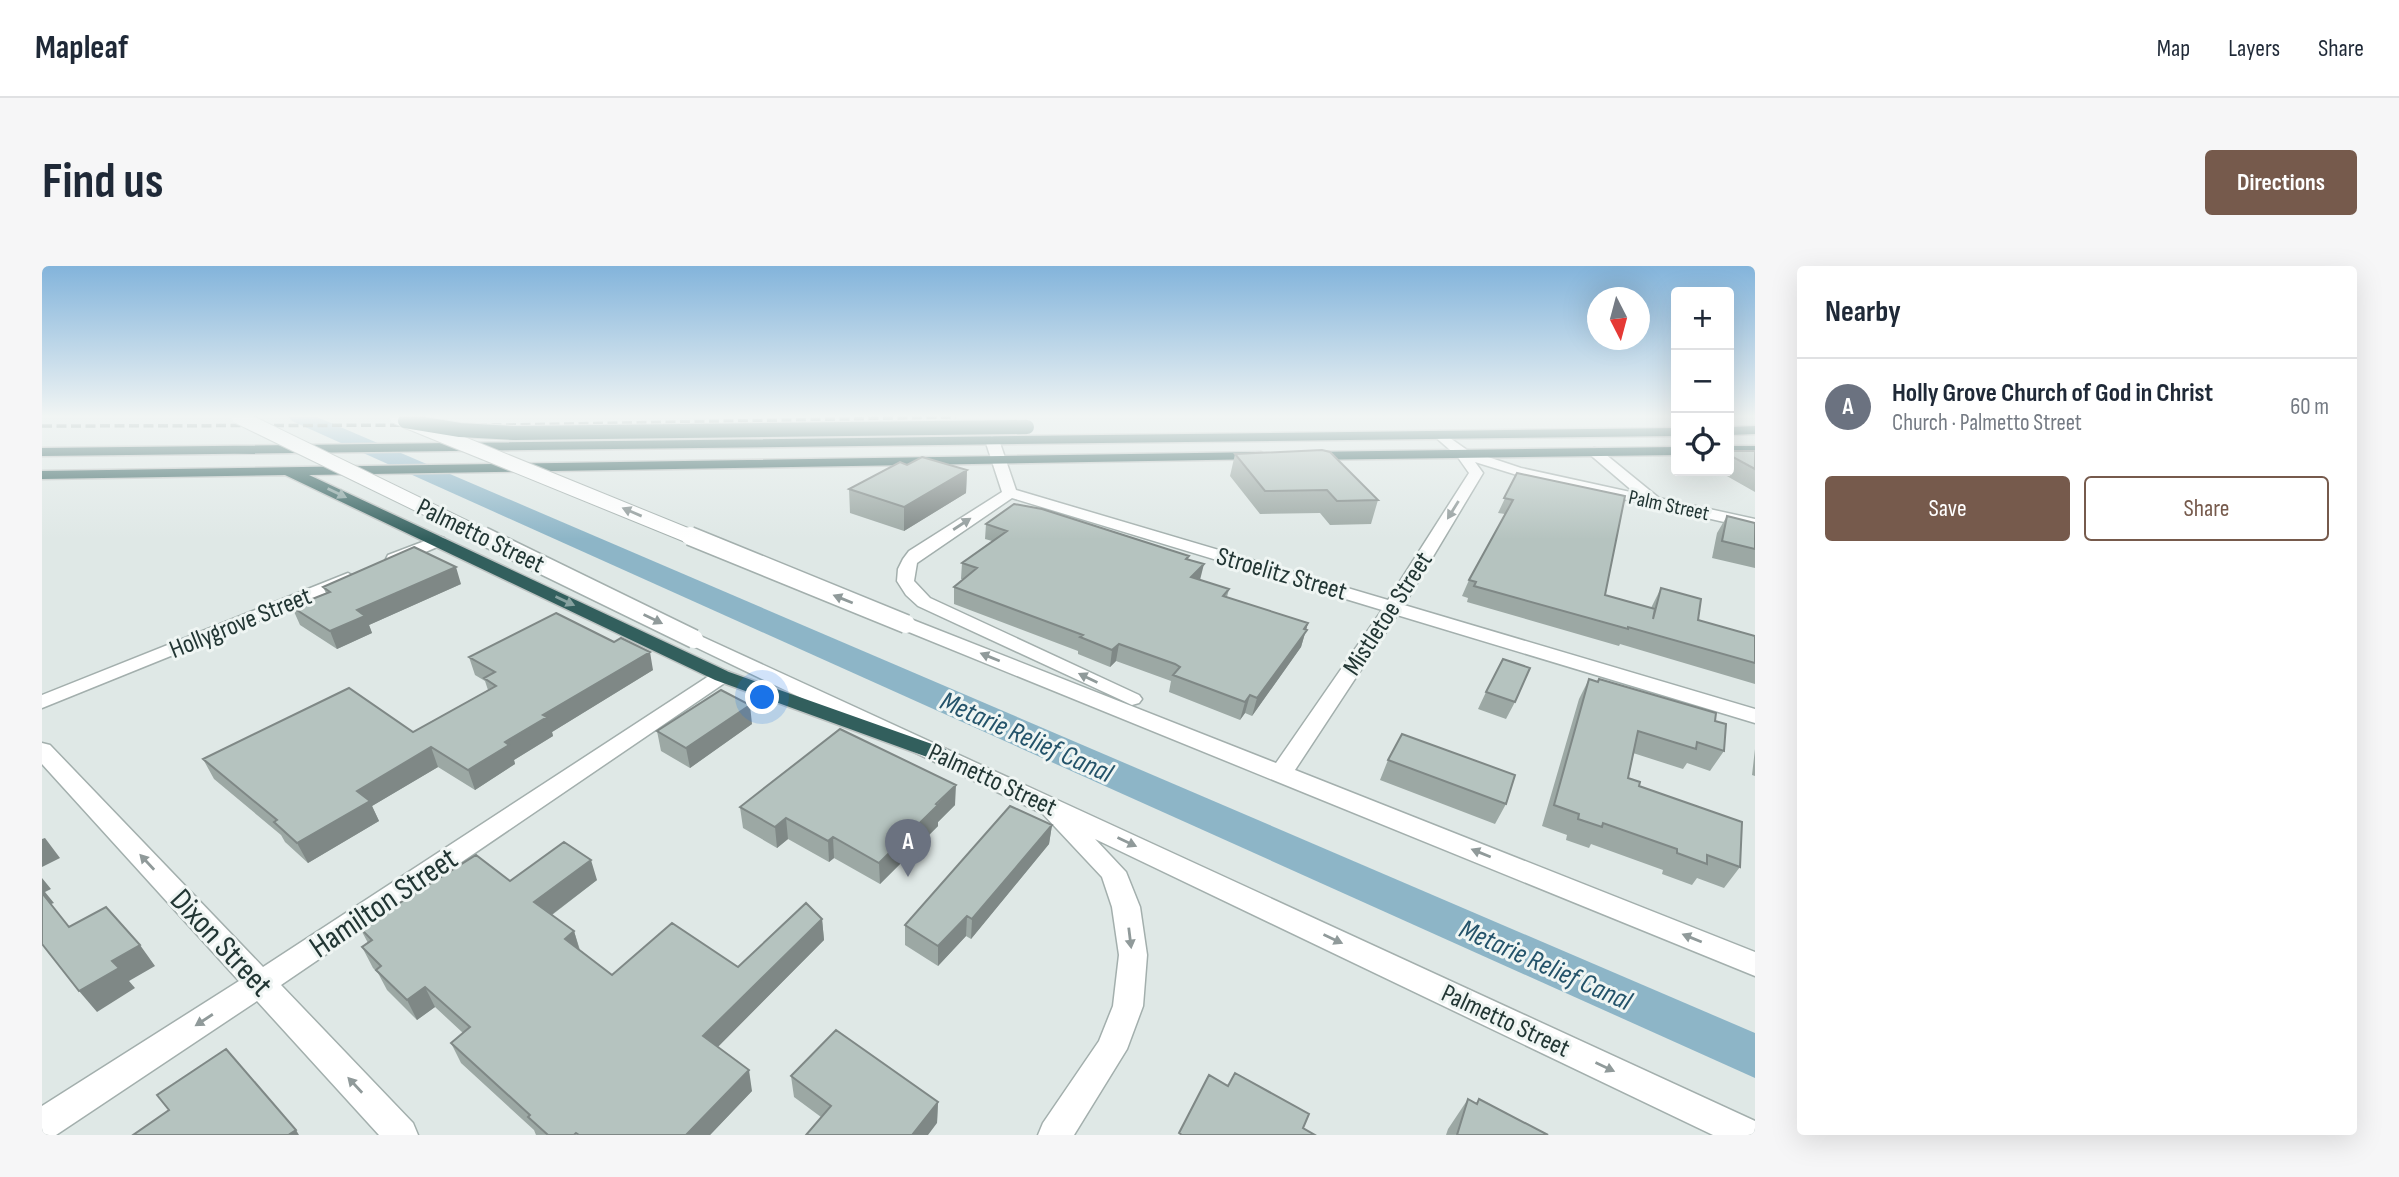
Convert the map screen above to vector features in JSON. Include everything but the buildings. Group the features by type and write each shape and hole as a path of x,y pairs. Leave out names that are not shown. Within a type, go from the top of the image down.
{"highway":[{"path":"665,466 669,458"},
{"path":"42,475 1152,458"},
{"path":"273,470 310,480 722,676 938,754"}],"street":[{"name":"Palmetto Street","path":"322,458 694,639 1749,1135"},
{"path":"496,458 1755,964"},
{"name":"Mistletoe Street","path":"1282,772 1394,606 1476,473 1465,458"},
{"name":"Palm Street","path":"1476,458 1517,471 1755,524"},
{"path":"1601,458 1655,502"},
{"path":"999,460 1010,493 915,555 906,565 906,583 911,592 924,602 1282,772"},
{"name":"Stroelitz Street","path":"1010,493 1755,716"},
{"name":"Hollygrove Street","path":"42,702 438,541"},
{"name":"Hamilton Street","path":"42,1125 261,983 722,676"},
{"name":"Dixon Street","path":"42,751 401,1135"},
{"path":"1043,803 1112,872 1126,907 1133,955 1128,1006 1111,1049 1055,1135"}],"waterway":[{"name":"Metarie Relief Canal","path":"391,458 1755,1056"}],"place":[{"name":"Holly Grove Church of God in Christ","path":"908,877"}]}
